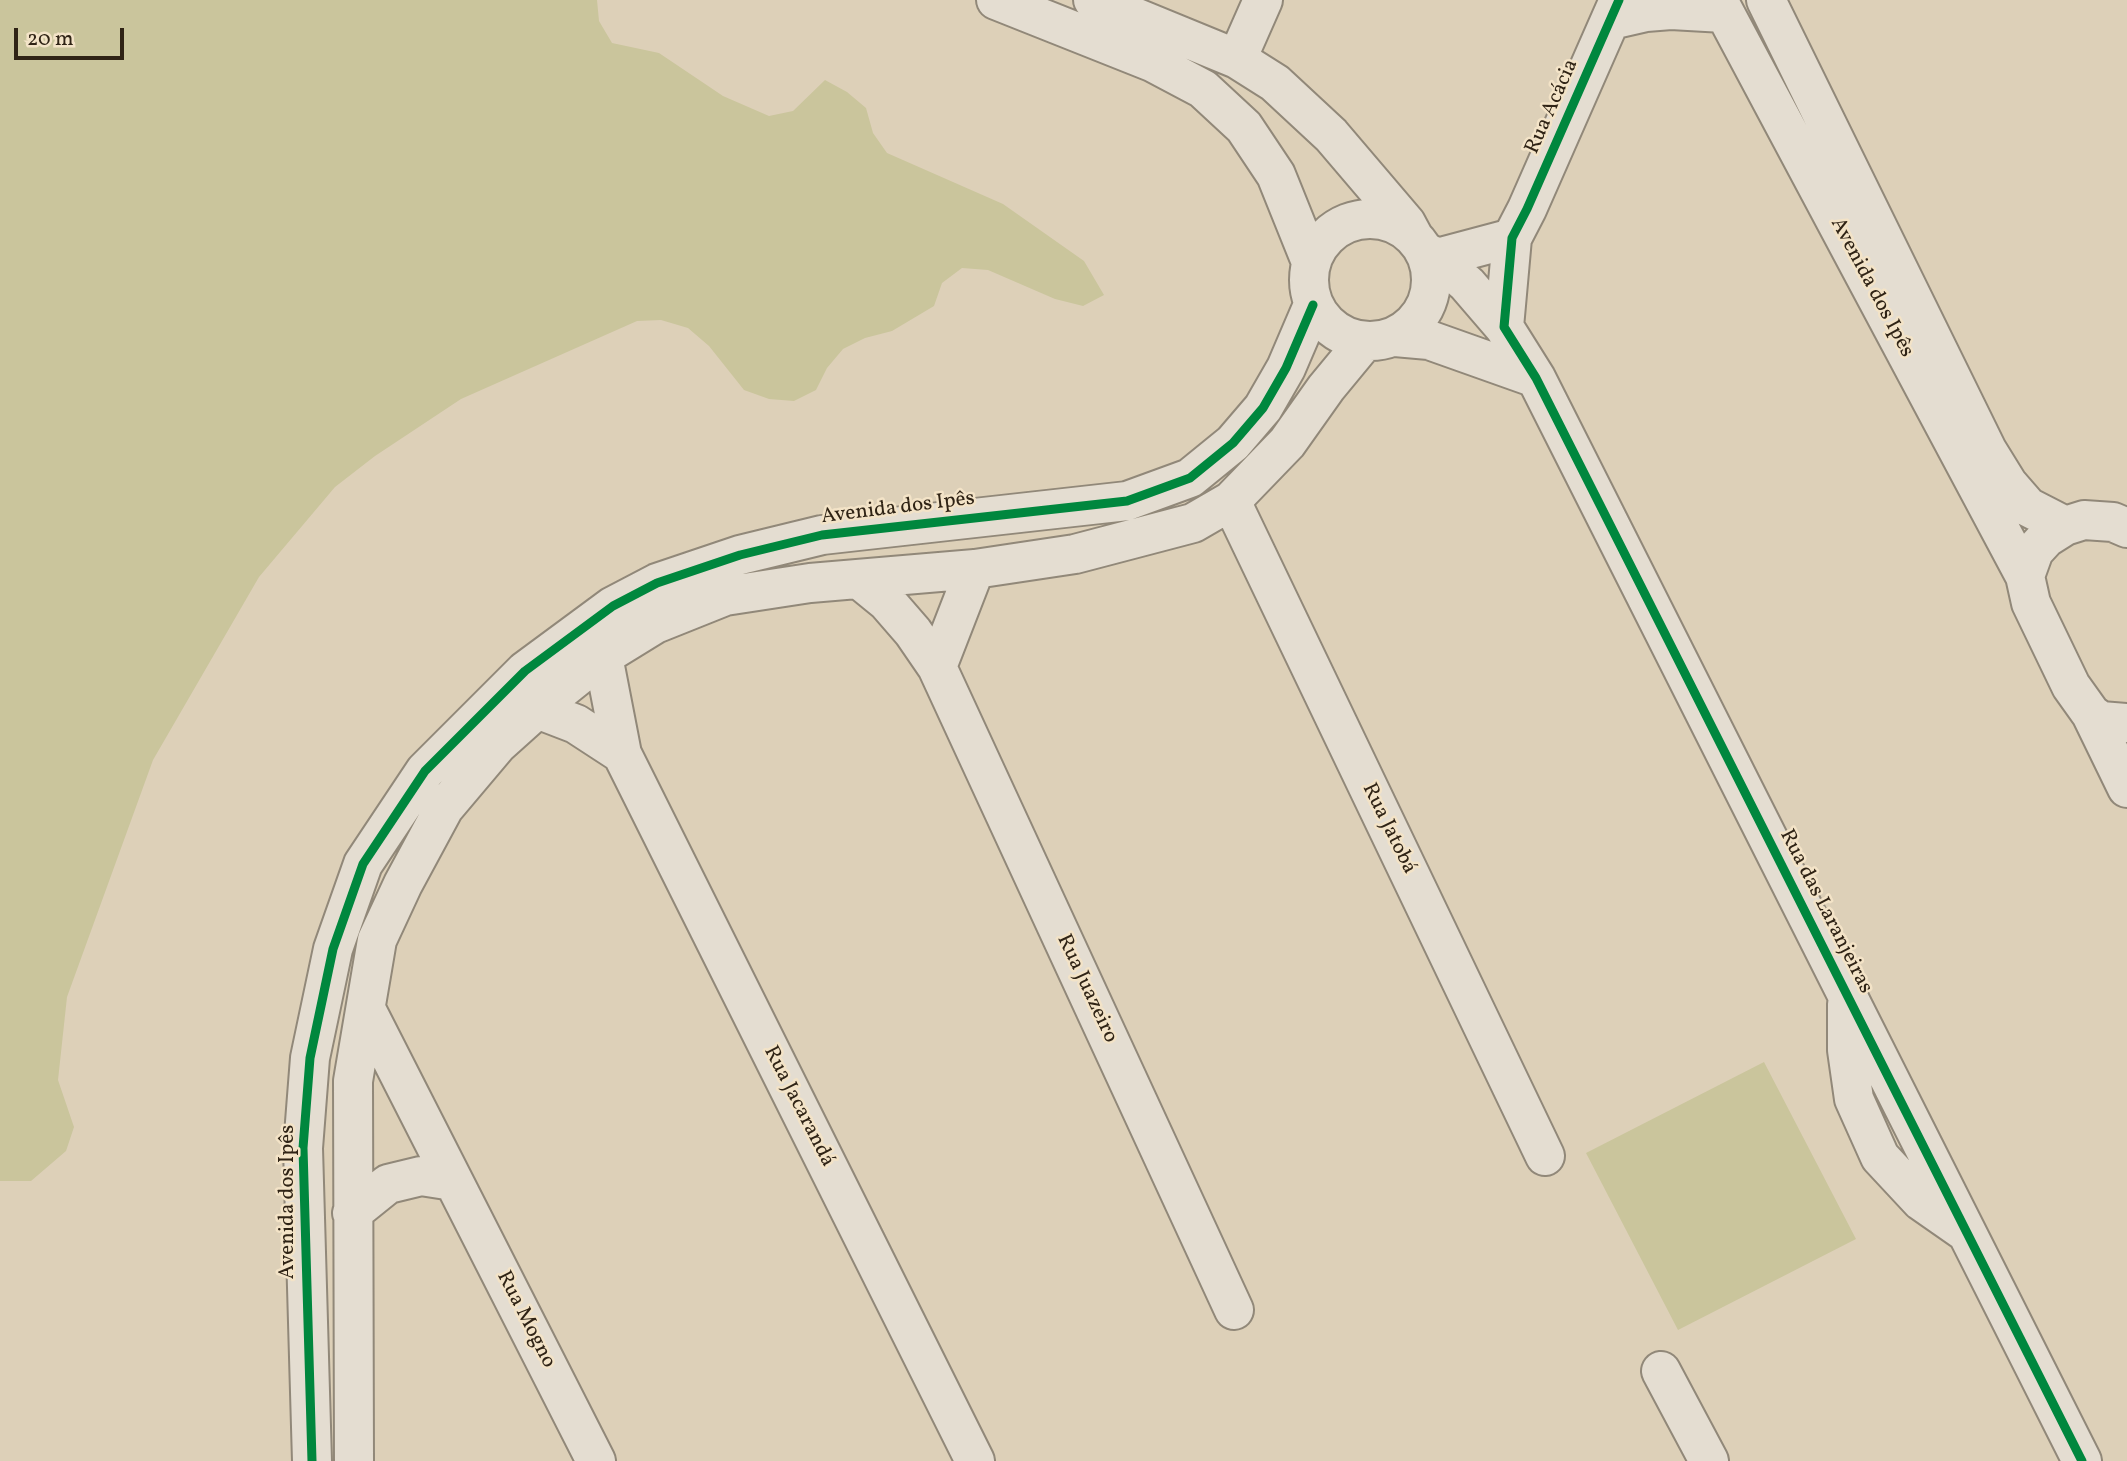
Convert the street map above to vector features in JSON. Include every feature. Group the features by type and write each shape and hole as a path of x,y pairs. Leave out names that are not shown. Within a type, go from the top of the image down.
{"street":[{"path":"996,0 1152,62 1203,89 1244,127 1276,175 1311,262"},
{"path":"354,1461 353,1082 377,940 403,884 444,808 498,744 603,656 654,624 725,596 810,583 975,569 1075,555 1193,523 1231,501 1287,443 1326,388 1379,340 1416,323 1429,300 1431,275 1425,248 1331,135 1275,83 1237,59 1093,0"},
{"path":"1237,59 1263,0"},
{"name":"Avenida dos Ipês","path":"1766,0 1987,450 2008,484 2028,507 2065,526"},
{"path":"1615,10 1646,12 1721,6"},
{"name":"Avenida dos Ipês","path":"1721,6 2025,576 2031,603 2049,642 2071,686 2091,714 2127,788"},
{"name":"Rua Acácia","path":"1504,327 1519,223 1615,10"},
{"path":"1425,248 1395,224 1375,219 1354,220 1335,229 1320,243 1311,262 1308,284 1313,305 1325,323 1343,336 1379,340 1429,340 1536,378"},
{"path":"1425,248 1519,223"},
{"name":"Rua das Laranjeiras","path":"1425,248 1467,284 1504,327 1536,378 2082,1461"},
{"name":"Avenida dos Ipês","path":"312,1461 303,1148 310,1058 333,949 363,864 425,771 525,671 613,606 657,583 740,555 822,535 1127,501 1190,478 1233,443 1263,408 1286,368 1313,305"},
{"name":"Rua Jatobá","path":"1231,501 1545,1156"},
{"path":"2025,576 2034,551 2046,538 2065,526 2084,520 2122,523"},
{"path":"937,667 975,569"},
{"name":"Rua Juazeiro","path":"860,579 887,602 913,632 937,667 1234,1310"},
{"name":"Rua Jacarandá","path":"603,656 622,754 975,1461"},
{"path":"537,709 576,724 622,754"},
{"path":"2091,714 2101,721 2127,723"},
{"name":"Rua Mogno","path":"366,1009 596,1461"},
{"path":"352,1213 388,1185 421,1176 453,1181"},
{"path":"1661,1371 1709,1461"}],"shaded area":[{"path":"0,0 597,0 599,21 612,43 659,53 723,96 769,116 793,111 825,80 847,92 866,108 873,133 887,153 1003,204 1084,261 1104,295 1083,306 1055,299 988,270 962,268 942,283 934,306 892,331 865,338 843,349 827,368 816,390 794,401 769,399 744,390 709,346 688,328 661,320 637,321 461,399 375,456 335,487 259,577 153,760 67,997 58,1080 74,1127 66,1151 31,1181 0,1181"},
{"path":"1764,1062 1856,1239 1678,1330 1586,1153"}],"cycle path":[{"path":"1619,0 1512,238 1504,327 1536,378 2082,1461"},
{"path":"312,1461 303,1148 310,1058 333,949 363,864 425,771 525,671 613,606 657,583 740,555 822,535 1127,501 1190,478 1233,443 1263,408 1286,368 1313,305"}]}
